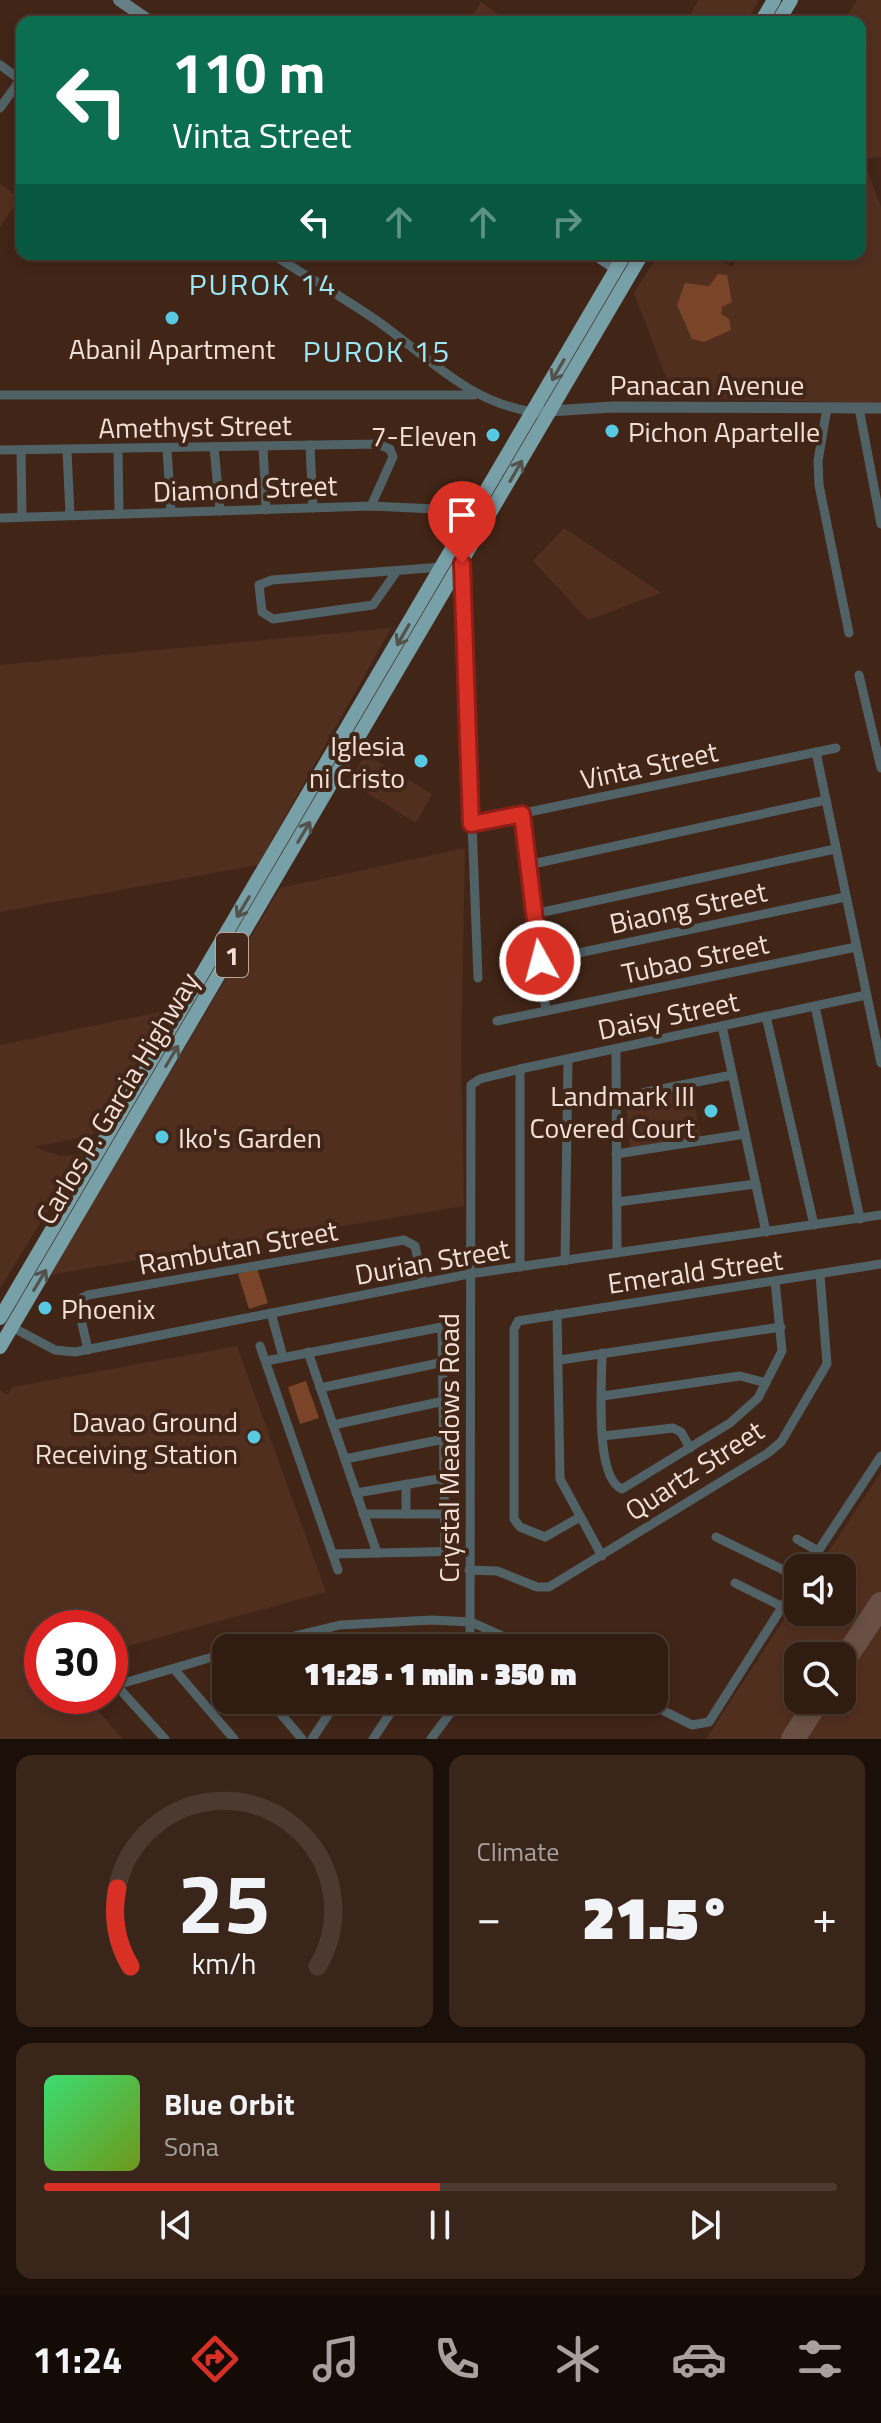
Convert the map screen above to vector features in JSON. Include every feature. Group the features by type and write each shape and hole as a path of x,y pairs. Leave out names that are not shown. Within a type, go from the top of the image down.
{"highway":[{"name":"Carlos P. Garcia Highway","path":"0,1347 4,1321 451,562 552,409 622,260"},
{"name":"Carlos P. Garcia Highway","path":"482,513 533,412 638,260"}],"main road":[{"path":"119,0 142,16"},
{"path":"604,260 617,269"}],"street":[{"path":"0,108 16,87"},
{"path":"281,260 374,319 474,395 507,408 533,412"},
{"path":"0,395 474,395"},
{"path":"827,408 818,461 819,485 849,633"},
{"path":"859,408 881,524"},
{"name":"Panacan Avenue","path":"533,412 552,409 881,408"},
{"name":"Amethyst Street","path":"0,450 378,444 390,449 392,465 371,506"},
{"path":"310,445 313,508"},
{"path":"263,446 266,510"},
{"path":"214,447 220,511"},
{"path":"167,449 171,512"},
{"path":"67,450 70,515"},
{"path":"118,450 119,513"},
{"path":"21,451 22,517"},
{"name":"Diamond Street","path":"0,518 371,506 482,513"},
{"path":"397,571 377,602 360,610 273,619 262,612 259,585 267,581 397,571 451,562 471,824 478,978"},
{"path":"859,675 881,768"},
{"name":"Vinta Street","path":"471,824 836,748"},
{"path":"816,752 881,1063"},
{"path":"528,865 826,800"},
{"path":"522,814 546,1011"},
{"path":"534,914 835,849"},
{"name":"Biaong Street","path":"540,961 845,897"},
{"name":"Tubao Street","path":"497,1021 856,947"},
{"name":"Daisy Street","path":"480,1079 866,995"},
{"path":"815,1006 860,1219"},
{"path":"766,1016 814,1225"},
{"path":"722,1026 766,1232"},
{"path":"616,1049 617,1253"},
{"path":"565,1261 568,1059"},
{"path":"520,1069 520,1267"},
{"path":"616,1098 732,1075"},
{"name":"Crystal Meadows Road","path":"471,1634 469,1088 480,1079"},
{"path":"616,1154 745,1134"},
{"path":"617,1202 756,1184"},
{"name":"Durian Street","path":"4,1321 55,1350 88,1350 469,1274 881,1215"},
{"name":"Rambutan Street","path":"88,1350 78,1306 80,1299 88,1295 404,1240 415,1246 423,1283"},
{"name":"Emerald Street","path":"580,1517 545,1537 520,1527 514,1519 516,1322 881,1264"},
{"name":"Quartz Street","path":"469,1570 497,1571 544,1588 557,1584 768,1453 781,1442 798,1419 827,1364 820,1275"},
{"path":"602,1353 605,1465 613,1484 622,1489 739,1417 758,1398 782,1351 775,1281"},
{"path":"271,1313 283,1357"},
{"path":"557,1314 560,1479 602,1556"},
{"path":"266,1361 442,1327 445,1552"},
{"path":"560,1360 781,1327"},
{"path":"260,1346 338,1570"},
{"path":"308,1352 377,1553"},
{"path":"320,1388 444,1362"},
{"path":"603,1396 740,1376 766,1383"},
{"path":"333,1425 444,1401"},
{"path":"603,1436 673,1428 681,1432 690,1448"},
{"path":"345,1459 444,1439"},
{"path":"816,1554 881,1456"},
{"path":"356,1493 444,1478"},
{"path":"406,1484 406,1514"},
{"path":"363,1514 445,1514"},
{"path":"716,1537 784,1572"},
{"path":"797,1539 818,1551"},
{"path":"333,1554 469,1551"},
{"path":"735,1583 781,1606"},
{"path":"668,1713 692,1725 709,1722 784,1601"},
{"path":"303,1634 340,1625 471,1622 498,1634"},
{"path":"128,1682 212,1658"},
{"path":"174,1669 234,1739"},
{"path":"128,1701 165,1739"},
{"path":"281,1714 302,1739"},
{"path":"312,1739 329,1714"},
{"path":"373,1739 390,1714"},
{"path":"431,1739 450,1714"}],"shaded area":[{"path":"698,0 759,0 750,16 690,16"},
{"path":"857,0 881,0 881,157 866,159 866,16 847,16"},
{"path":"481,2 501,16 472,16"},
{"path":"866,167 881,207 881,403 674,398 634,293 654,260 719,260 732,267 736,260 866,260"},
{"path":"0,184 16,195 16,204 0,227"},
{"path":"718,274 727,275 732,302 722,307 721,314 729,319 731,330 704,342 692,339 677,305 685,283 709,286"},
{"path":"564,528 661,593 588,620 533,561"},
{"path":"391,628 258,865 0,912 0,665"},
{"path":"366,754 432,794 416,823 348,781"},
{"path":"465,848 461,1052 464,1206 49,1275 280,888"},
{"path":"169,1010 92,1135 34,1147 61,1156 83,1154 0,1288 0,1045"},
{"path":"691,1086 701,1137 630,1149 625,1098"},
{"path":"257,1268 268,1303 249,1309 238,1274"},
{"path":"237,1346 326,1592 128,1646 128,1610 24,1610 24,1714 101,1714 123,1739 0,1739 0,1390 7,1395 13,1387"},
{"path":"306,1381 319,1418 300,1424 288,1387"},
{"path":"881,1472 881,1739 706,1739 784,1619 784,1626 856,1626 856,1554 827,1554"}],"taxiway":[{"path":"856,1642 881,1604"},
{"path":"793,1739 809,1714"}],"place":[{"name":"Abanil Apartment","path":"172,318"},
{"name":"Pichon Apartelle","path":"612,431"},
{"name":"7-Eleven","path":"493,435"},
{"name":"Iglesia ni Cristo","path":"421,761"},
{"name":"Landmark III Covered Court","path":"711,1111"},
{"name":"Iko's Garden","path":"162,1137"},
{"name":"Phoenix","path":"45,1308"},
{"name":"Davao Ground Receiving Station","path":"254,1437"}],"district":[{"name":"PUROK 14","path":"263,284"},
{"name":"PUROK 15","path":"377,351"}],"route":[{"path":"462,563 471,824 522,814 540,961"}]}
